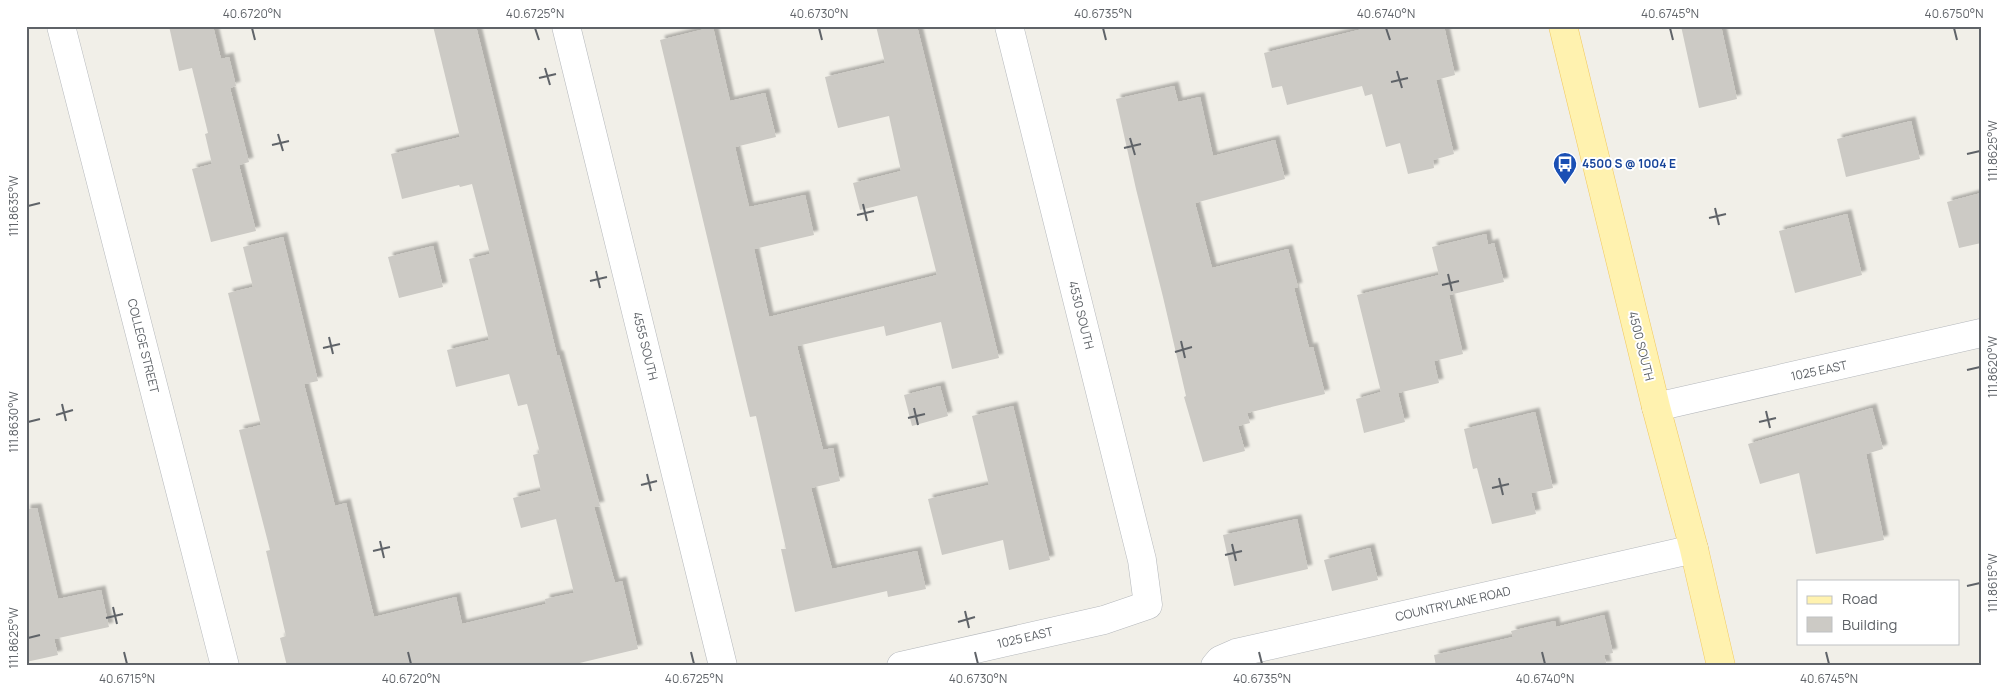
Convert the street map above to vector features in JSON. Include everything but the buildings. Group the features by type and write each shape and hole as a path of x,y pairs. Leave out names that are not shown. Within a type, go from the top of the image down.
{"main road":[{"name":"4500 SOUTH","path":"1563,26 1656,407 1694,549 1721,666"}],"street":[{"name":"COLLEGE STREET","path":"60,26 225,666"},
{"name":"4555 SOUTH","path":"566,26 723,666"},
{"name":"4530 SOUTH","path":"1009,26 1142,560 1148,606"},
{"name":"1025 EAST","path":"1656,407 1981,334"},
{"name":"COUNTRYLANE ROAD","path":"1215,666 1220,660 1236,652 1694,549"},
{"name":"1025 EAST","path":"901,666 1104,620 1148,606"}],"place":[{"name":"4500 S @ 1004 E","path":"1565,185"}]}
